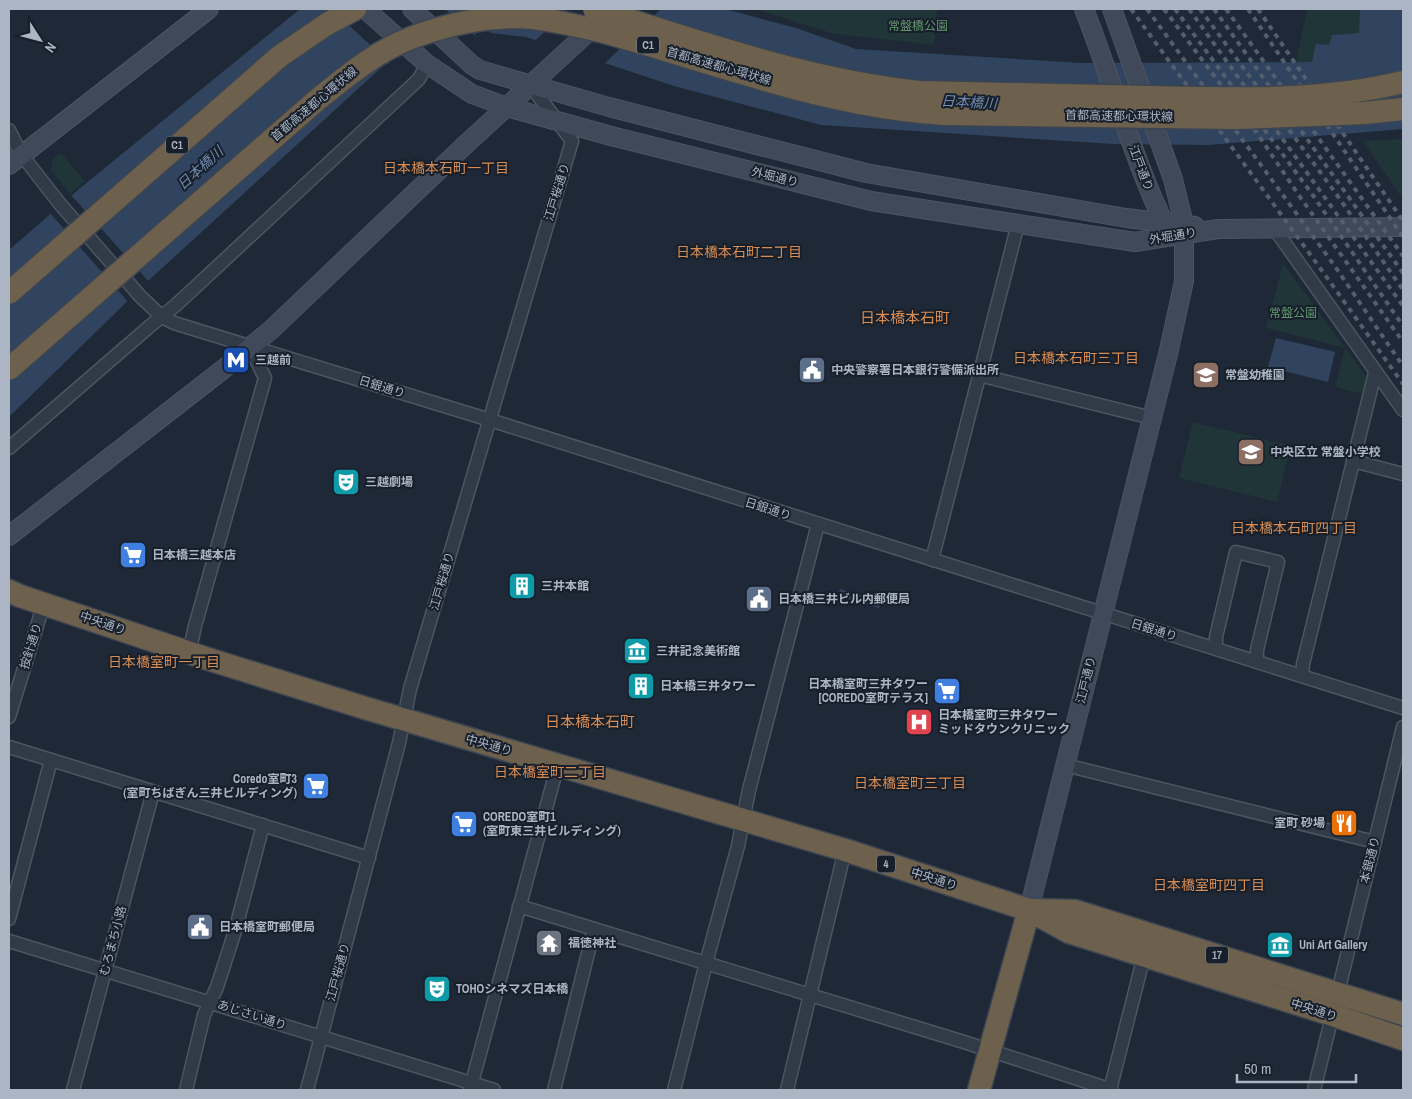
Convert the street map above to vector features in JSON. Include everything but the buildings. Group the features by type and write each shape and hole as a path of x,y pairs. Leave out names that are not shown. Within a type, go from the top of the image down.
{"highway":[{"name":"C1","path":"9,293 280,56 327,24 355,9"},
{"name":"首都高速都心環状線","path":"594,9 732,52 835,80 875,88 919,92 1232,99 1328,95 1361,91 1403,82"},
{"name":"首都高速都心環状線","path":"9,370 317,100 359,66 410,38 470,21 520,18 557,22 623,37 748,75 830,97 870,106 916,112 1237,118 1346,114 1403,109"},
{"name":"中央通り","path":"9,591 189,653 404,720 845,850 1029,910 1069,932 1403,1039"},
{"name":"中央通り","path":"1029,910 1075,911 1403,1014"},
{"name":"江戸通り","path":"979,1090 1029,910"}],"main road":[{"path":"15,160 209,9"},
{"name":"外堀通り","path":"365,9 427,64 472,94 507,107 558,122 870,201 1135,242 1176,229"},
{"name":"外堀通り","path":"412,9 472,65 480,70 609,107 866,173 1126,218 1176,229 1403,227"},
{"path":"9,536 271,330 464,146 613,9"},
{"name":"江戸通り","path":"1084,9 1104,60 1150,193 1176,229"},
{"name":"江戸通り","path":"1029,910 1169,350 1186,268 1176,229 1172,178 1112,9"}],"street":[{"path":"9,448 150,326 162,318 419,79 427,64"},
{"name":"江戸桜通り","path":"307,1090 369,858 410,690 572,141 531,86"},
{"name":"日銀通り","path":"9,130 15,160 60,204 140,296 162,318 174,324 490,420 1403,708"},
{"path":"932,560 1018,224"},
{"path":"1274,228 1403,410"},
{"path":"189,653 265,378 250,347"},
{"path":"1302,676 1303,664 1375,373"},
{"path":"979,375 1152,418"},
{"path":"1353,461 1403,474"},
{"path":"674,1090 738,846 749,790 818,524"},
{"path":"1216,649 1216,637 1236,552 1278,562 1257,650 1257,662"},
{"name":"按針通り","path":"9,717 44,603"},
{"name":"本銀通り","path":"1314,1090 1403,727"},
{"path":"9,747 369,858"},
{"path":"9,919 51,760"},
{"path":"471,1087 558,764"},
{"path":"1065,765 1375,842"},
{"name":"むろまち小路","path":"73,1090 153,792"},
{"path":"186,1090 204,1016 217,988 235,931 263,825"},
{"path":"787,1090 845,850"},
{"path":"519,906 811,995 1111,1090 1144,956"},
{"path":"554,1090 594,929"},
{"name":"あじさい通り","path":"9,941 321,1037 471,1087 494,1090"}],"green space":[{"name":"常盤橋公園","path":"756,9 937,9 934,45 834,34"},
{"path":"1307,9 1360,9 1359,33 1332,35 1329,45 1312,62 1296,62"},
{"path":"1403,139 1403,194 1399,194 1363,141"},
{"path":"61,153 85,181 70,194 51,170 53,159"},
{"name":"常盤公園","path":"1283,263 1368,379 1363,394 1335,387 1345,348 1266,328"},
{"path":"1193,422 1291,446 1277,502 1179,478"}],"water":[{"name":"日本橋川","path":"300,9 725,9 796,28 856,49 1081,63 1312,62 1316,44 1329,45 1332,35 1359,33 1360,9 1403,9 1403,129 1208,145 1112,144 821,125 674,86 526,37 491,33 483,26 474,36 384,65 147,282 9,417 9,250 79,189"},
{"path":"1276,338 1335,352 1328,382 1268,367"},
{"path":"840,589 881,601 879,608 838,596"}],"pier":[{"path":"331,9 445,9 475,36 392,65"},
{"path":"568,9 661,9 603,65 534,42"},
{"path":"71,195 150,283 129,303 50,213"}],"railway":[{"path":"1131,9 1403,384"},
{"path":"1147,9 1334,265 1403,366"},
{"path":"1164,9 1257,133 1403,342"},
{"path":"1175,9 1312,194 1403,326"},
{"path":"1189,9 1403,306"},
{"path":"1200,9 1337,195 1403,290"},
{"path":"1214,9 1403,273"},
{"path":"1226,9 1403,256"},
{"path":"1248,9 1403,237"},
{"path":"1258,9 1403,221"}],"place":[{"name":"三越前","path":"236,360"},
{"name":"中央警察署日本銀行警備派出所","path":"812,370"},
{"name":"常盤幼稚園","path":"1206,375"},
{"name":"中央区立 常盤小学校","path":"1251,452"},
{"name":"三越劇場","path":"346,482"},
{"name":"日本橋三越本店","path":"133,555"},
{"name":"三井本館","path":"522,586"},
{"name":"日本橋三井ビル内郵便局","path":"759,599"},
{"name":"三井記念美術館","path":"637,651"},
{"name":"日本橋三井タワー","path":"641,686"},
{"name":"日本橋室町三井タワー [COREDO室町テラス]","path":"947,691"},
{"name":"日本橋室町三井タワー ミッドタウンクリニック","path":"919,722"},
{"name":"Coredo室町3 (室町ちばぎん三井ビルディング)","path":"316,786"},
{"name":"室町 砂場","path":"1344,823"},
{"name":"COREDO室町1 (室町東三井ビルディング)","path":"464,824"},
{"name":"日本橋室町郵便局","path":"200,927"},
{"name":"福徳神社","path":"549,943"},
{"name":"Uni Art Gallery","path":"1280,945"},
{"name":"TOHOシネマズ日本橋","path":"437,989"}],"district":[{"name":"日本橋本石町一丁目","path":"446,168"},
{"name":"日本橋本石町二丁目","path":"739,252"},
{"name":"日本橋本石町","path":"905,317"},
{"name":"日本橋本石町三丁目","path":"1076,358"},
{"name":"日本橋本石町四丁目","path":"1294,528"},
{"name":"日本橋室町一丁目","path":"164,662"},
{"name":"日本橋本石町","path":"590,721"},
{"name":"日本橋室町二丁目","path":"550,772"},
{"name":"日本橋室町三丁目","path":"910,783"},
{"name":"日本橋室町四丁目","path":"1209,885"}]}
